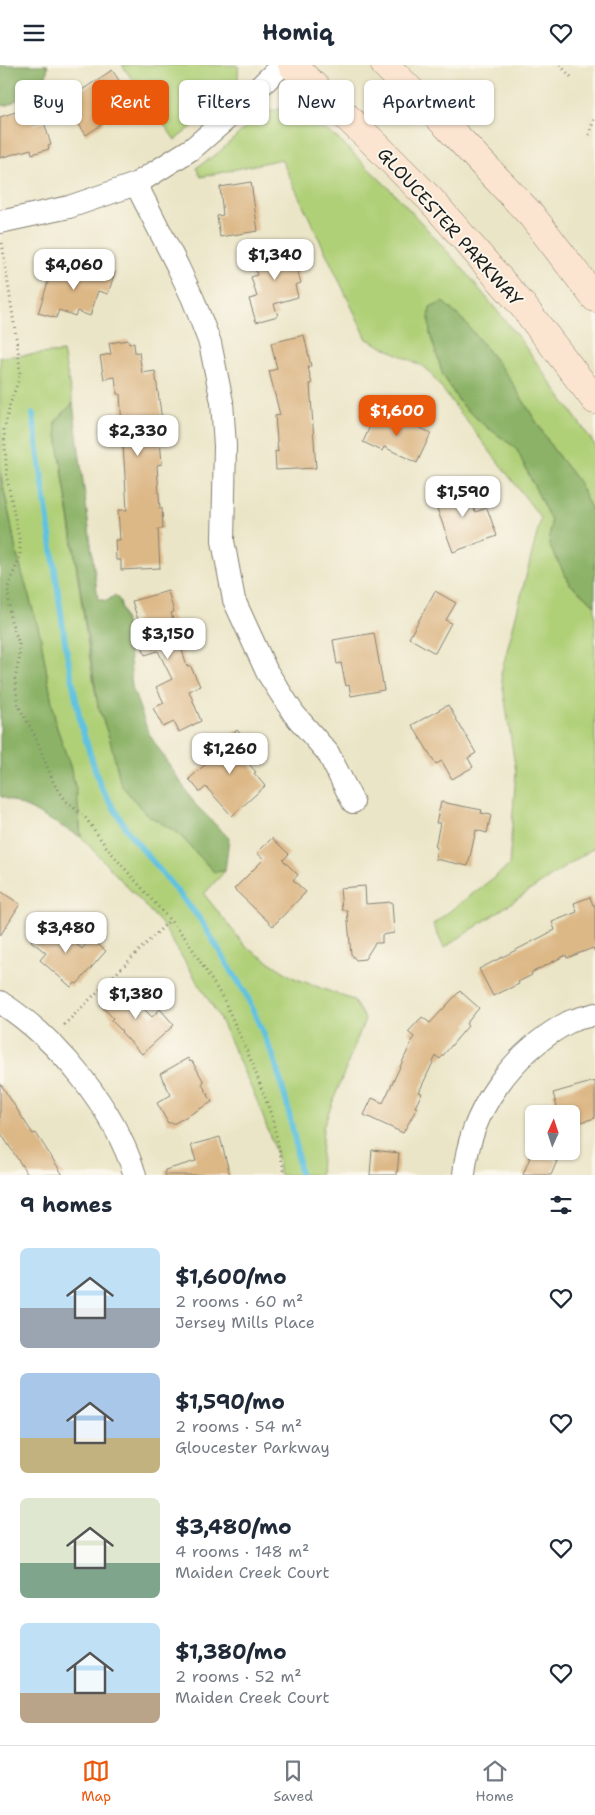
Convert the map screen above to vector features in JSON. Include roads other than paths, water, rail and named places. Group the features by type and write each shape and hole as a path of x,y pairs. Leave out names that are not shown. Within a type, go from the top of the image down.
{"main road":[{"name":"GLOUCESTER PARKWAY","path":"292,65 430,199 523,306 595,401"},
{"path":"385,65 446,125 532,216 595,298"}],"street":[{"path":"1,232 136,184 193,149 282,65"},
{"path":"136,184 194,299 210,343 222,402 226,446 223,541 234,601 267,672 294,714 328,753 353,802"},
{"path":"0,1001 16,1012 49,1041 104,1108 120,1137 135,1175"},
{"path":"464,1175 465,1158 476,1124 506,1073 547,1036 571,1021 595,1014"}],"waterway":[{"path":"33,414 66,648 81,725 100,785 129,833 200,919 246,994 274,1058 287,1104 300,1175"}]}
